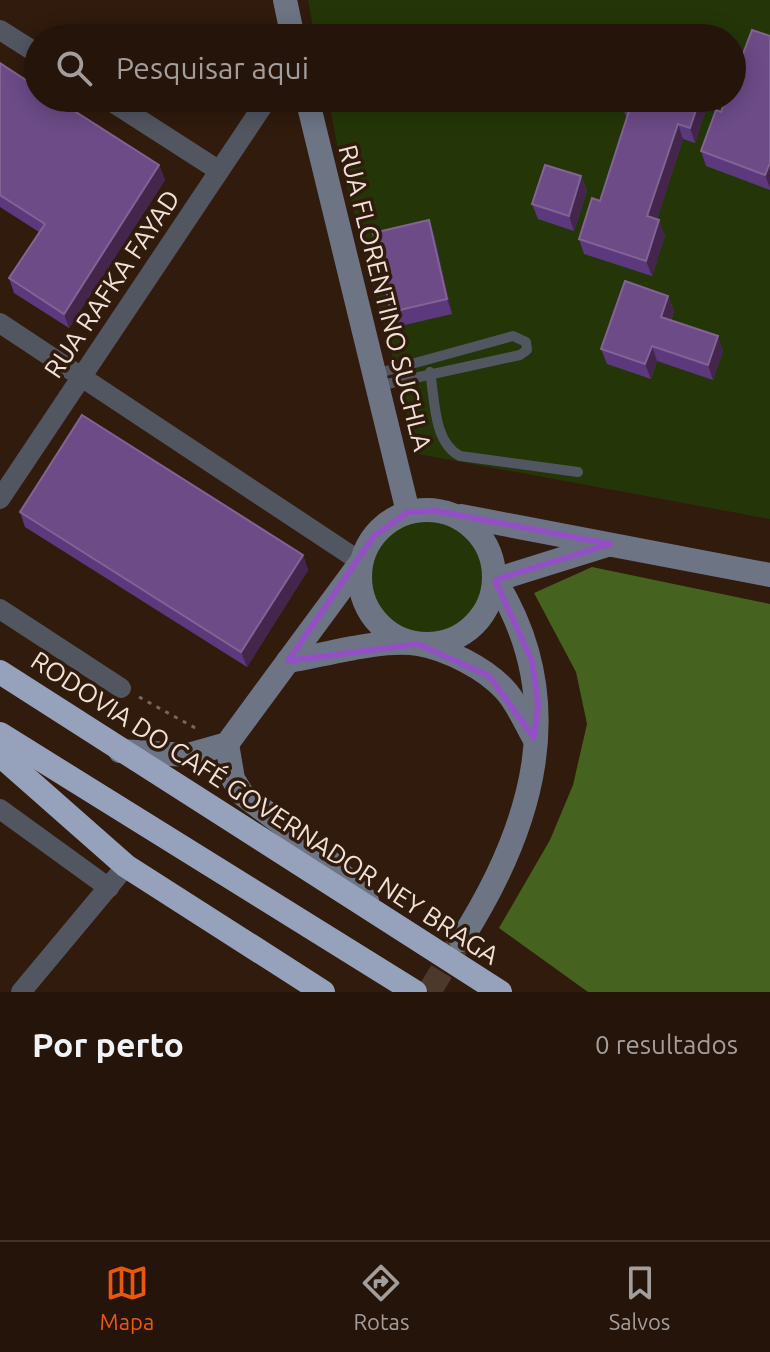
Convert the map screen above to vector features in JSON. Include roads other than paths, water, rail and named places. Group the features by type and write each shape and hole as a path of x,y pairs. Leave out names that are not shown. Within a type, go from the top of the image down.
{"highway":[{"name":"RODOVIA DO CAFÉ GOVERNADOR NEY BRAGA","path":"0,672 500,992"},
{"path":"0,734 415,992"},
{"path":"0,755 126,866 323,992"}],"main road":[{"path":"285,0 290,24"},
{"name":"RUA FLORENTINO SUCHLA","path":"310,112 408,512"},
{"path":"120,751 188,755 227,744 361,562 374,536 408,512 437,511 770,575"},
{"path":"450,514 474,529 490,552 495,580 519,622 532,661 538,704 529,789 521,824 485,902 461,940"},
{"path":"495,580 610,544"},
{"path":"361,562 361,589 371,615 391,634 458,658 489,676 505,690 534,738"},
{"path":"288,661 368,647 446,642 471,629 488,607 495,580"},
{"path":"227,744 233,779 242,794 324,856 377,912"}],"street":[{"path":"0,30 24,45"},
{"path":"128,112 218,170"},
{"name":"RUA RAFKA FAYAD","path":"0,499 258,112"},
{"path":"0,323 361,562"},
{"path":"0,609 121,688"},
{"path":"0,809 109,888"},
{"path":"21,992 126,866"}],"lane":[{"path":"513,336 526,342 527,350 520,355 431,375 377,380 513,336"},
{"path":"427,362 442,436 451,452 460,456 578,472"}],"tunnel":[{"path":"429,992 459,943"}]}
